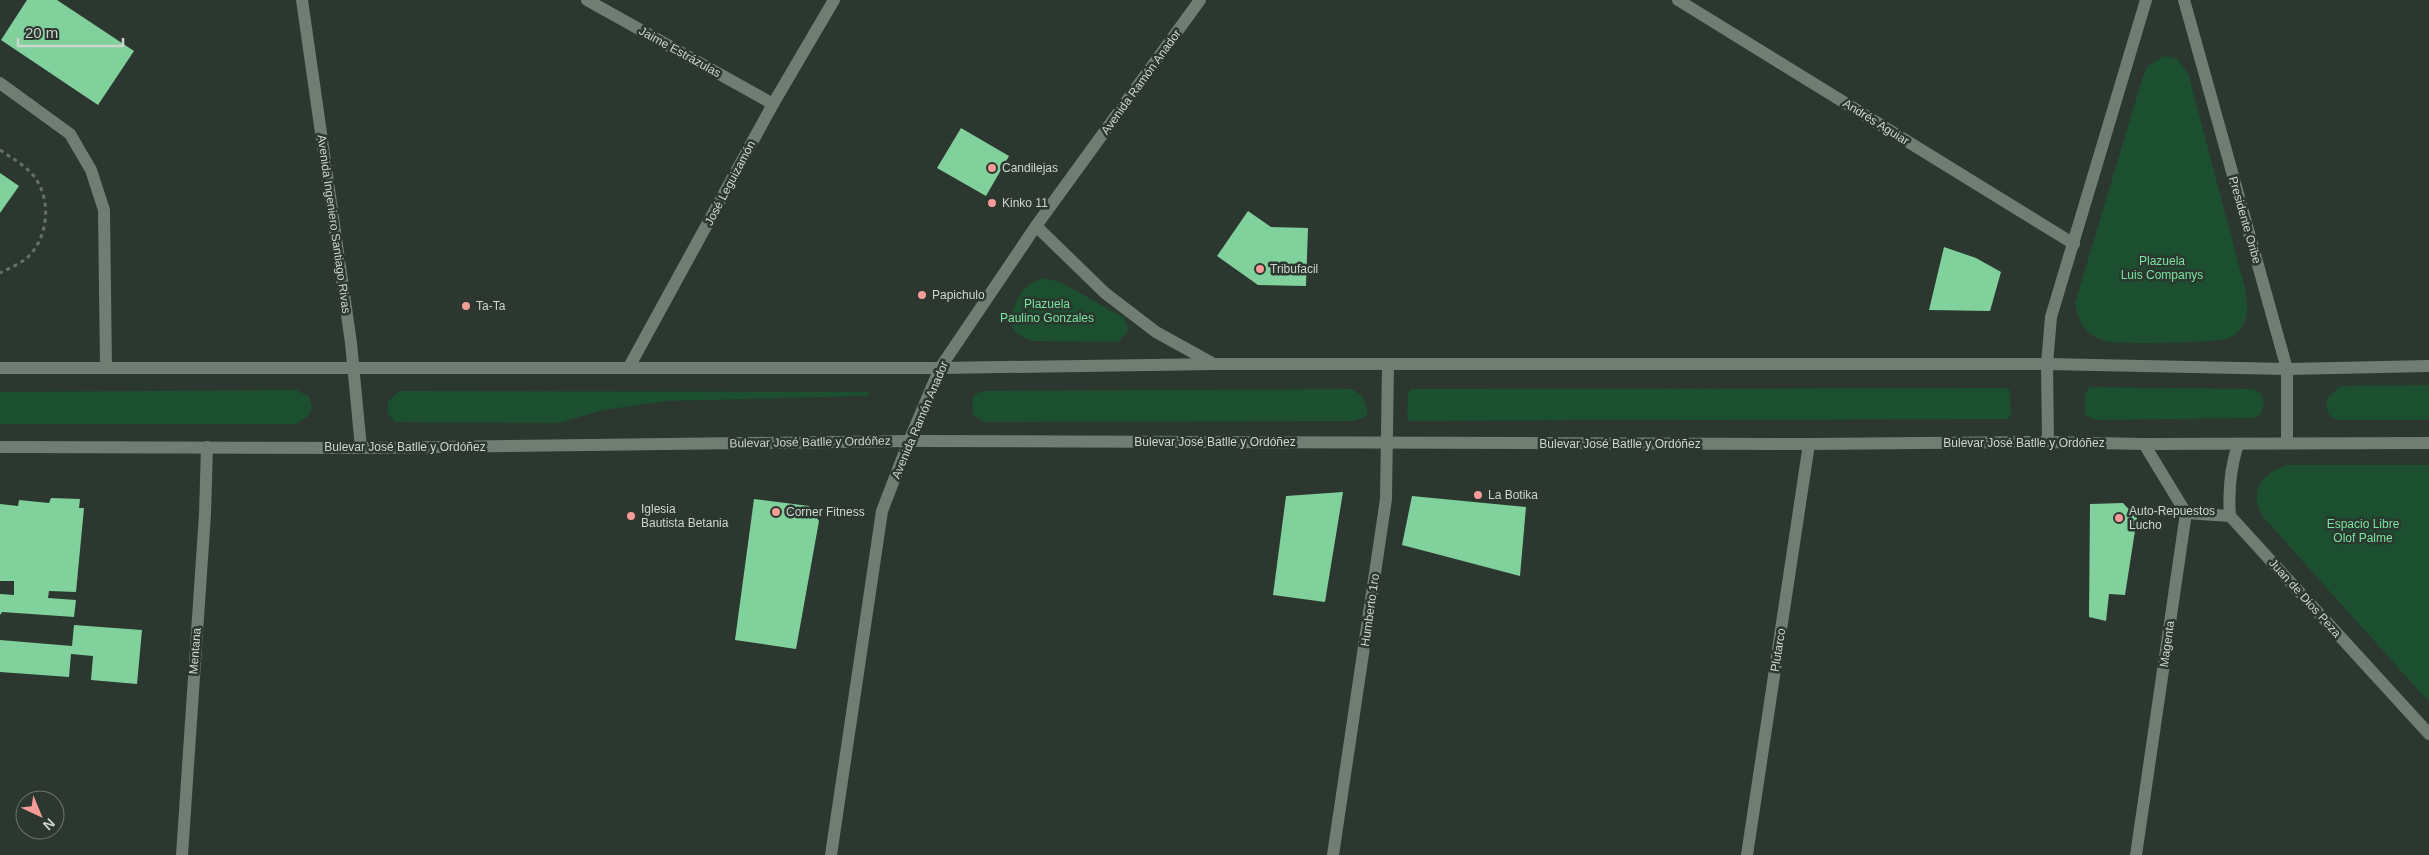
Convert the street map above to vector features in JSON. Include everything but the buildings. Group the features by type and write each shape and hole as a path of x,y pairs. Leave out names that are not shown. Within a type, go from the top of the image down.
{"street":[{"name":"Avenida Ingeniero Santiago Rivas","path":"302,0 353,369 361,448"},
{"name":"Jaime Estrázulas","path":"587,0 773,104"},
{"name":"José Leguizamón","path":"629,367 773,104 834,0"},
{"name":"Avenida Ramón Anador","path":"830,855 882,511 940,368 1036,226 1200,0"},
{"name":"Andrés Aguiar","path":"1678,0 2074,244"},
{"path":"2048,442 2047,364 2051,317 2146,0"},
{"name":"Presidente Oribe","path":"2184,0 2287,369 2287,442"},
{"path":"0,83 70,134 91,170 104,210 106,368"},
{"path":"1036,226 1105,292 1149,327 1215,364"},
{"path":"0,368 940,368 1215,364 2047,364 2287,369 2429,366"},
{"name":"Humberto 1ro","path":"1333,855 1386,499 1388,364"},
{"name":"Bulevar José Batlle y Ordóñez","path":"0,447 361,448 909,441 1809,444 2048,442 2144,444 2429,443"},
{"name":"Plutarco","path":"1747,855 1809,444"},
{"path":"2144,444 2186,513 2230,516 2228,488 2238,444"},
{"name":"Mentana","path":"182,855 207,447"},
{"name":"Magenta","path":"2136,855 2186,513"},
{"name":"Juan de Dios Peza","path":"2230,516 2429,734"}],"path":[{"path":"0,150 27,169 36,179 42,191 46,219 43,232 29,256 0,273"}],"green space":[{"name":"Plazuela Luis Companys","path":"2164,56 2177,59 2188,73 2245,288 2246,316 2241,329 2236,334 2222,340 2172,343 2109,342 2089,333 2079,317 2075,303 2142,79 2147,67"},
{"name":"Plazuela Paulino Gonzales","path":"1045,278 1062,283 1123,317 1129,330 1118,342 1033,341 1015,332 1012,327 1011,317 1022,292 1028,285"},
{"path":"2429,385 2429,420 2336,420 2329,415 2326,407 2328,397 2341,386"},
{"path":"2090,387 2253,389 2262,394 2264,405 2260,415 2253,418 2095,420 2085,415 2085,394"},
{"path":"2006,388 2010,391 2011,415 2008,419 1410,421 1407,418 1408,392 1411,389"},
{"path":"1352,389 1363,397 1368,414 1363,418 1353,421 984,422 973,415 972,399 977,393 985,391"},
{"path":"296,390 309,396 312,408 307,417 296,424 0,424 0,392"},
{"path":"400,391 870,392 867,396 666,401 604,410 558,423 395,422 387,413 388,401"},
{"name":"Espacio Libre Olof Palme","path":"2288,465 2429,465 2429,702 2263,517 2258,508 2257,499 2257,491 2260,484 2271,472"}],"place":[{"name":"Candilejas","path":"992,168"},
{"name":"Kinko 11","path":"992,203"},
{"name":"Tribufacil","path":"1260,269"},
{"name":"Papichulo","path":"922,295"},
{"name":"Ta-Ta","path":"466,306"},
{"name":"La Botika","path":"1478,495"},
{"name":"Corner Fitness","path":"776,512"},
{"name":"Iglesia Bautista Betania","path":"631,516"},
{"name":"Auto-Repuestos Lucho","path":"2119,518"}]}
